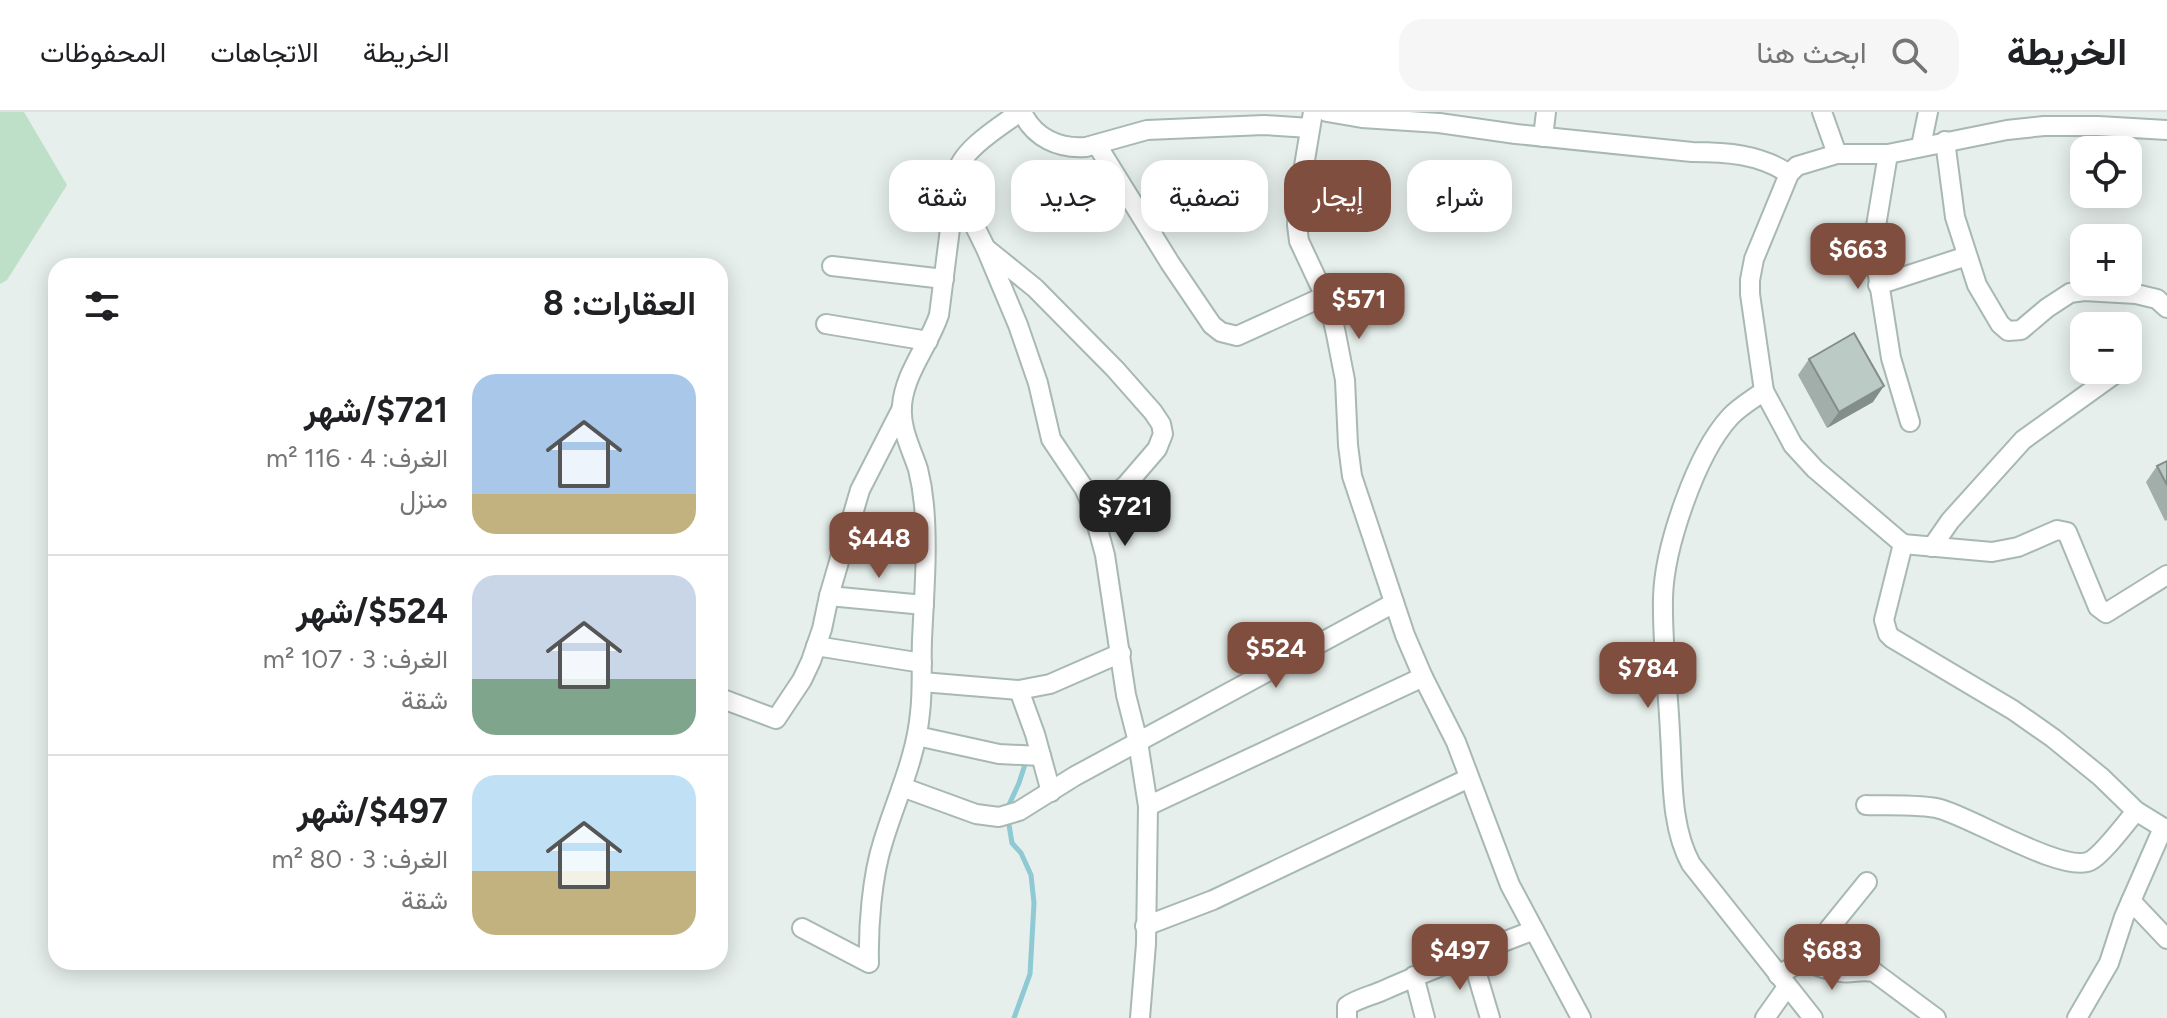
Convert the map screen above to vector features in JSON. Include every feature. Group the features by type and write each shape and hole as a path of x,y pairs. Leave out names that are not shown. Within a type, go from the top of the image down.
{"street":[{"path":"964,160 978,144 1021,112 1039,135 1055,143 1078,148 1147,130 1312,120 1297,225 1299,241 1325,296 1336,334 1345,380 1352,476 1394,603 1423,677 1456,742 1510,885 1581,1018"},
{"path":"1327,112 1543,137 1718,152 1757,158 1789,174"},
{"path":"1543,137 1546,112"},
{"path":"1822,112 1837,154"},
{"path":"1921,146 1928,112"},
{"path":"2167,130 2044,126 1945,141 1888,154 1837,154 1797,166 1789,174 1754,259 1750,280 1764,391 1782,429 1815,469 1903,544 1992,552 2018,547 2063,530 2067,532 2098,607 2106,613 2167,575"},
{"path":"1945,141 1955,217 1967,256 1977,285 2000,324 2008,331 2021,330 2070,293 2136,294 2157,299 2167,308"},
{"path":"1097,145 1170,263 1212,325 1221,332 1237,336 1325,296"},
{"path":"1888,154 1873,244 1891,358 1910,422"},
{"path":"802,928 869,963 871,909 879,855 917,736 922,672 926,548 924,504 919,472 903,425 902,408 908,379 939,315 950,232"},
{"path":"978,232 1026,346 1051,439 1084,488 1095,513 1105,555 1126,695 1138,742 1148,806 1140,1018"},
{"path":"986,249 1035,288 1115,369 1161,424 1163,434 1157,449 1126,485 1095,513"},
{"path":"1878,285 1967,256"},
{"path":"832,266 944,279"},
{"path":"826,324 928,341"},
{"path":"1932,547 1950,521 2023,440 2101,384"},
{"path":"1764,391 1731,415 1712,442 1689,488 1671,543 1663,598 1673,779 1678,834 1691,864 1813,1018"},
{"path":"728,701 776,719 802,680 822,629 860,490 902,408"},
{"path":"1903,544 1884,620 1888,634 2053,738 2101,777 2136,811 2165,829 2131,901 2109,963 2077,1018"},
{"path":"829,596 924,605"},
{"path":"902,787 976,814 999,817 1019,811 1138,742 1394,603"},
{"path":"816,646 922,672 1019,690 1050,684 1121,653"},
{"path":"1148,806 1423,677"},
{"path":"1019,690 1051,792"},
{"path":"917,736 999,754 1041,756"},
{"path":"1145,926 1213,900 1469,778"},
{"path":"1866,805 1938,808 2046,855 2075,863 2090,861 2136,811"},
{"path":"1765,1018 1782,981 1803,961 1867,882"},
{"path":"2131,901 2167,939"},
{"path":"1347,1018 1346,1009 1353,1001 1534,930"},
{"path":"1471,954 1490,1018"},
{"path":"1803,961 1838,972 1874,972 1936,1018"},
{"path":"1414,976 1425,1018"}],"green space":[{"path":"0,112 24,112 67,185 7,280 0,284"}],"building":[{"path":"1854,333 1884,386 1839,412 1809,359"},
{"path":"2167,461 2167,485 2157,466"}],"waterway":[{"path":"1007,809 1029,752 1029,739"},
{"path":"1008,819 1012,843 1021,853 1031,875 1034,903 1030,974 1014,1018"}]}
